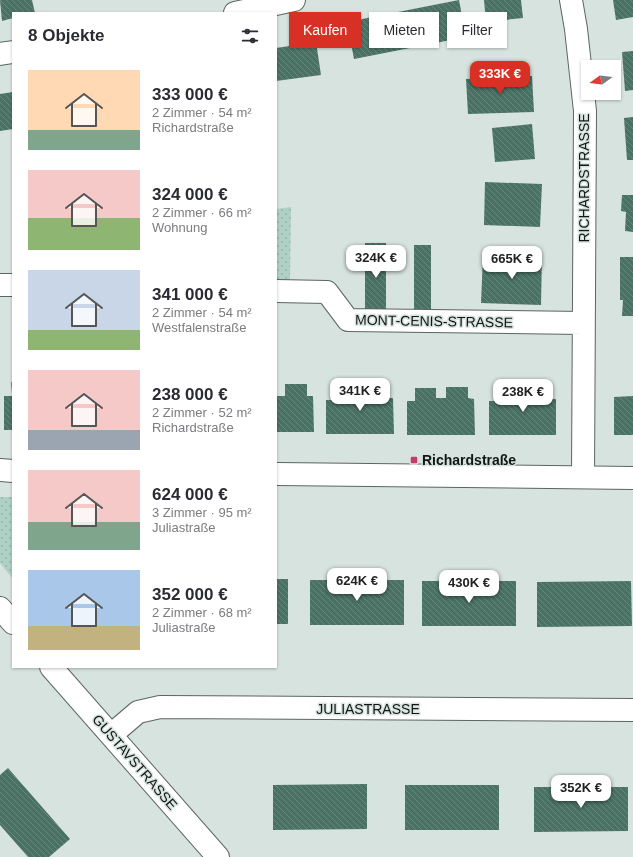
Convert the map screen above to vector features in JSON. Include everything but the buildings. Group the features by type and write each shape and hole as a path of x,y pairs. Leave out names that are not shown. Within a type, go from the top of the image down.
{"street":[{"path":"240,12 294,0"},
{"name":"RICHARDSTRASSE","path":"571,0 576,28 585,112 583,477"},
{"path":"0,54 12,52"},
{"path":"0,286 12,285"},
{"name":"MONT-CENIS-STRASSE","path":"277,291 327,292 348,320 583,323"},
{"path":"0,470 12,470"},
{"path":"277,474 633,478"},
{"path":"0,608 12,622"},
{"name":"GUSTAVSTRASSE","path":"52,668 218,857"},
{"name":"JULIASTRASSE","path":"111,735 138,712 160,707 633,710"}],"green space":[{"path":"291,207 290,280 277,280 277,209"},
{"path":"0,497 12,497 12,578 0,563"}],"place":[{"name":"Richardstraße","path":"414,460"}]}
